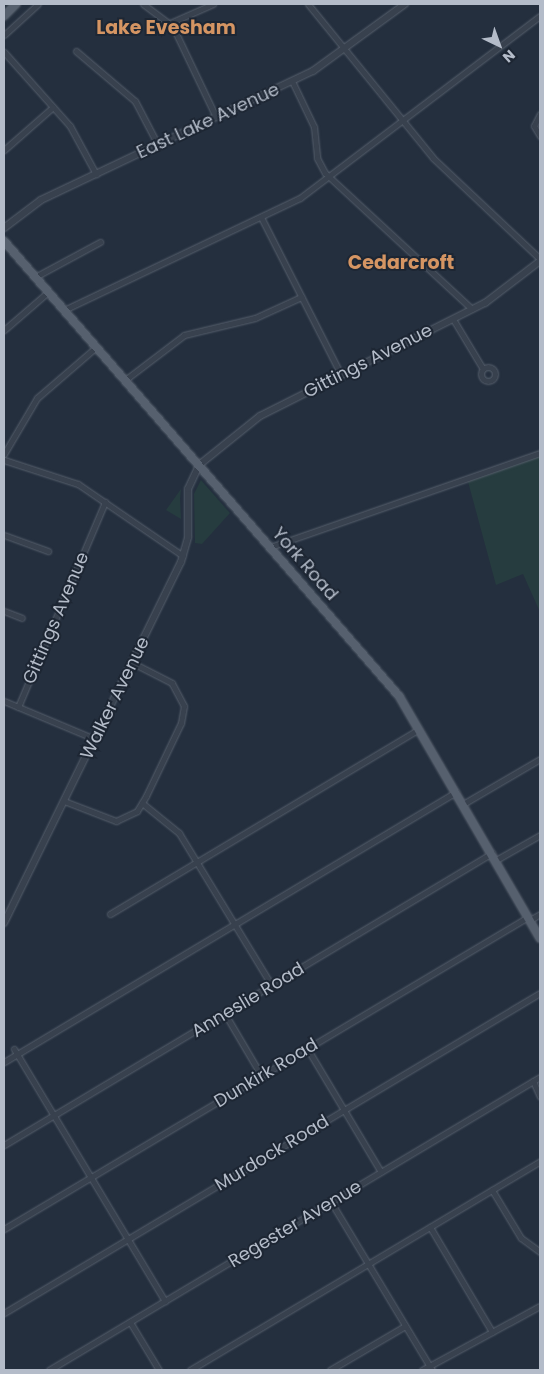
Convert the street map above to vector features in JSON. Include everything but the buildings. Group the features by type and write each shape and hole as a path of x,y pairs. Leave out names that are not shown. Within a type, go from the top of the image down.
{"main road":[{"path":"4,16 16,4"},
{"name":"York Road","path":"4,241 397,693 420,729 540,938"}],"street":[{"path":"4,35 38,4"},
{"path":"143,4 170,23 216,117"},
{"path":"170,23 213,4"},
{"path":"308,4 348,48 439,165 540,260"},
{"name":"East Lake Avenue","path":"4,228 41,200 292,81 348,48 405,4"},
{"path":"64,310 300,198 540,16"},
{"path":"76,51 131,97 158,145"},
{"path":"4,52 76,134 96,174"},
{"path":"292,81 315,131 319,164 329,177 472,310"},
{"path":"4,150 53,106"},
{"path":"540,114 534,126 540,136"},
{"path":"261,217 341,375"},
{"path":"35,277 100,242"},
{"name":"Gittings Avenue","path":"199,465 249,422 472,310 540,260"},
{"path":"4,330 48,292"},
{"path":"124,380 184,335 255,318 301,297"},
{"path":"453,319 483,369"},
{"path":"4,454 38,398 96,347"},
{"path":"270,547 540,453"},
{"path":"4,460 68,479 183,556"},
{"name":"Walker Avenue","path":"4,923 133,663 183,556 188,489 199,465"},
{"name":"Gittings Avenue","path":"18,707 105,502"},
{"path":"4,535 48,551"},
{"path":"4,611 22,618"},
{"path":"64,801 116,821 131,816 142,804 180,723 184,706 172,683 133,663"},
{"path":"4,701 95,739"},
{"path":"110,914 420,729"},
{"path":"463,804 540,759"},
{"path":"4,1062 16,1051 456,792"},
{"path":"142,804 173,826 272,986"},
{"name":"Anneslie Road","path":"4,1145 494,857 540,835"},
{"name":"Dunkirk Road","path":"4,1229 307,1048 529,918 540,914"},
{"name":"Murdock Road","path":"4,1313 540,993"},
{"path":"224,1014 262,1075"},
{"path":"307,1048 381,1172"},
{"path":"16,1051 165,1301"},
{"name":"Regester Avenue","path":"49,1370 540,1077"},
{"path":"533,1081 540,1097"},
{"path":"190,1370 540,1161"},
{"path":"492,1190 521,1238 540,1252"},
{"path":"331,1202 430,1368"},
{"path":"430,1227 492,1332"},
{"path":"422,1370 430,1368 540,1306"},
{"path":"130,1322 160,1370"},
{"path":"330,1370 405,1326"}],"green space":[{"path":"540,456 540,612 523,574 496,585 467,478"},
{"path":"201,480 230,513 202,544 195,543 194,494"},
{"path":"181,489 180,499 181,519 166,510"}],"district":[{"name":"Lake Evesham","path":"166,28"},
{"name":"Cedarcroft","path":"401,263"}]}
